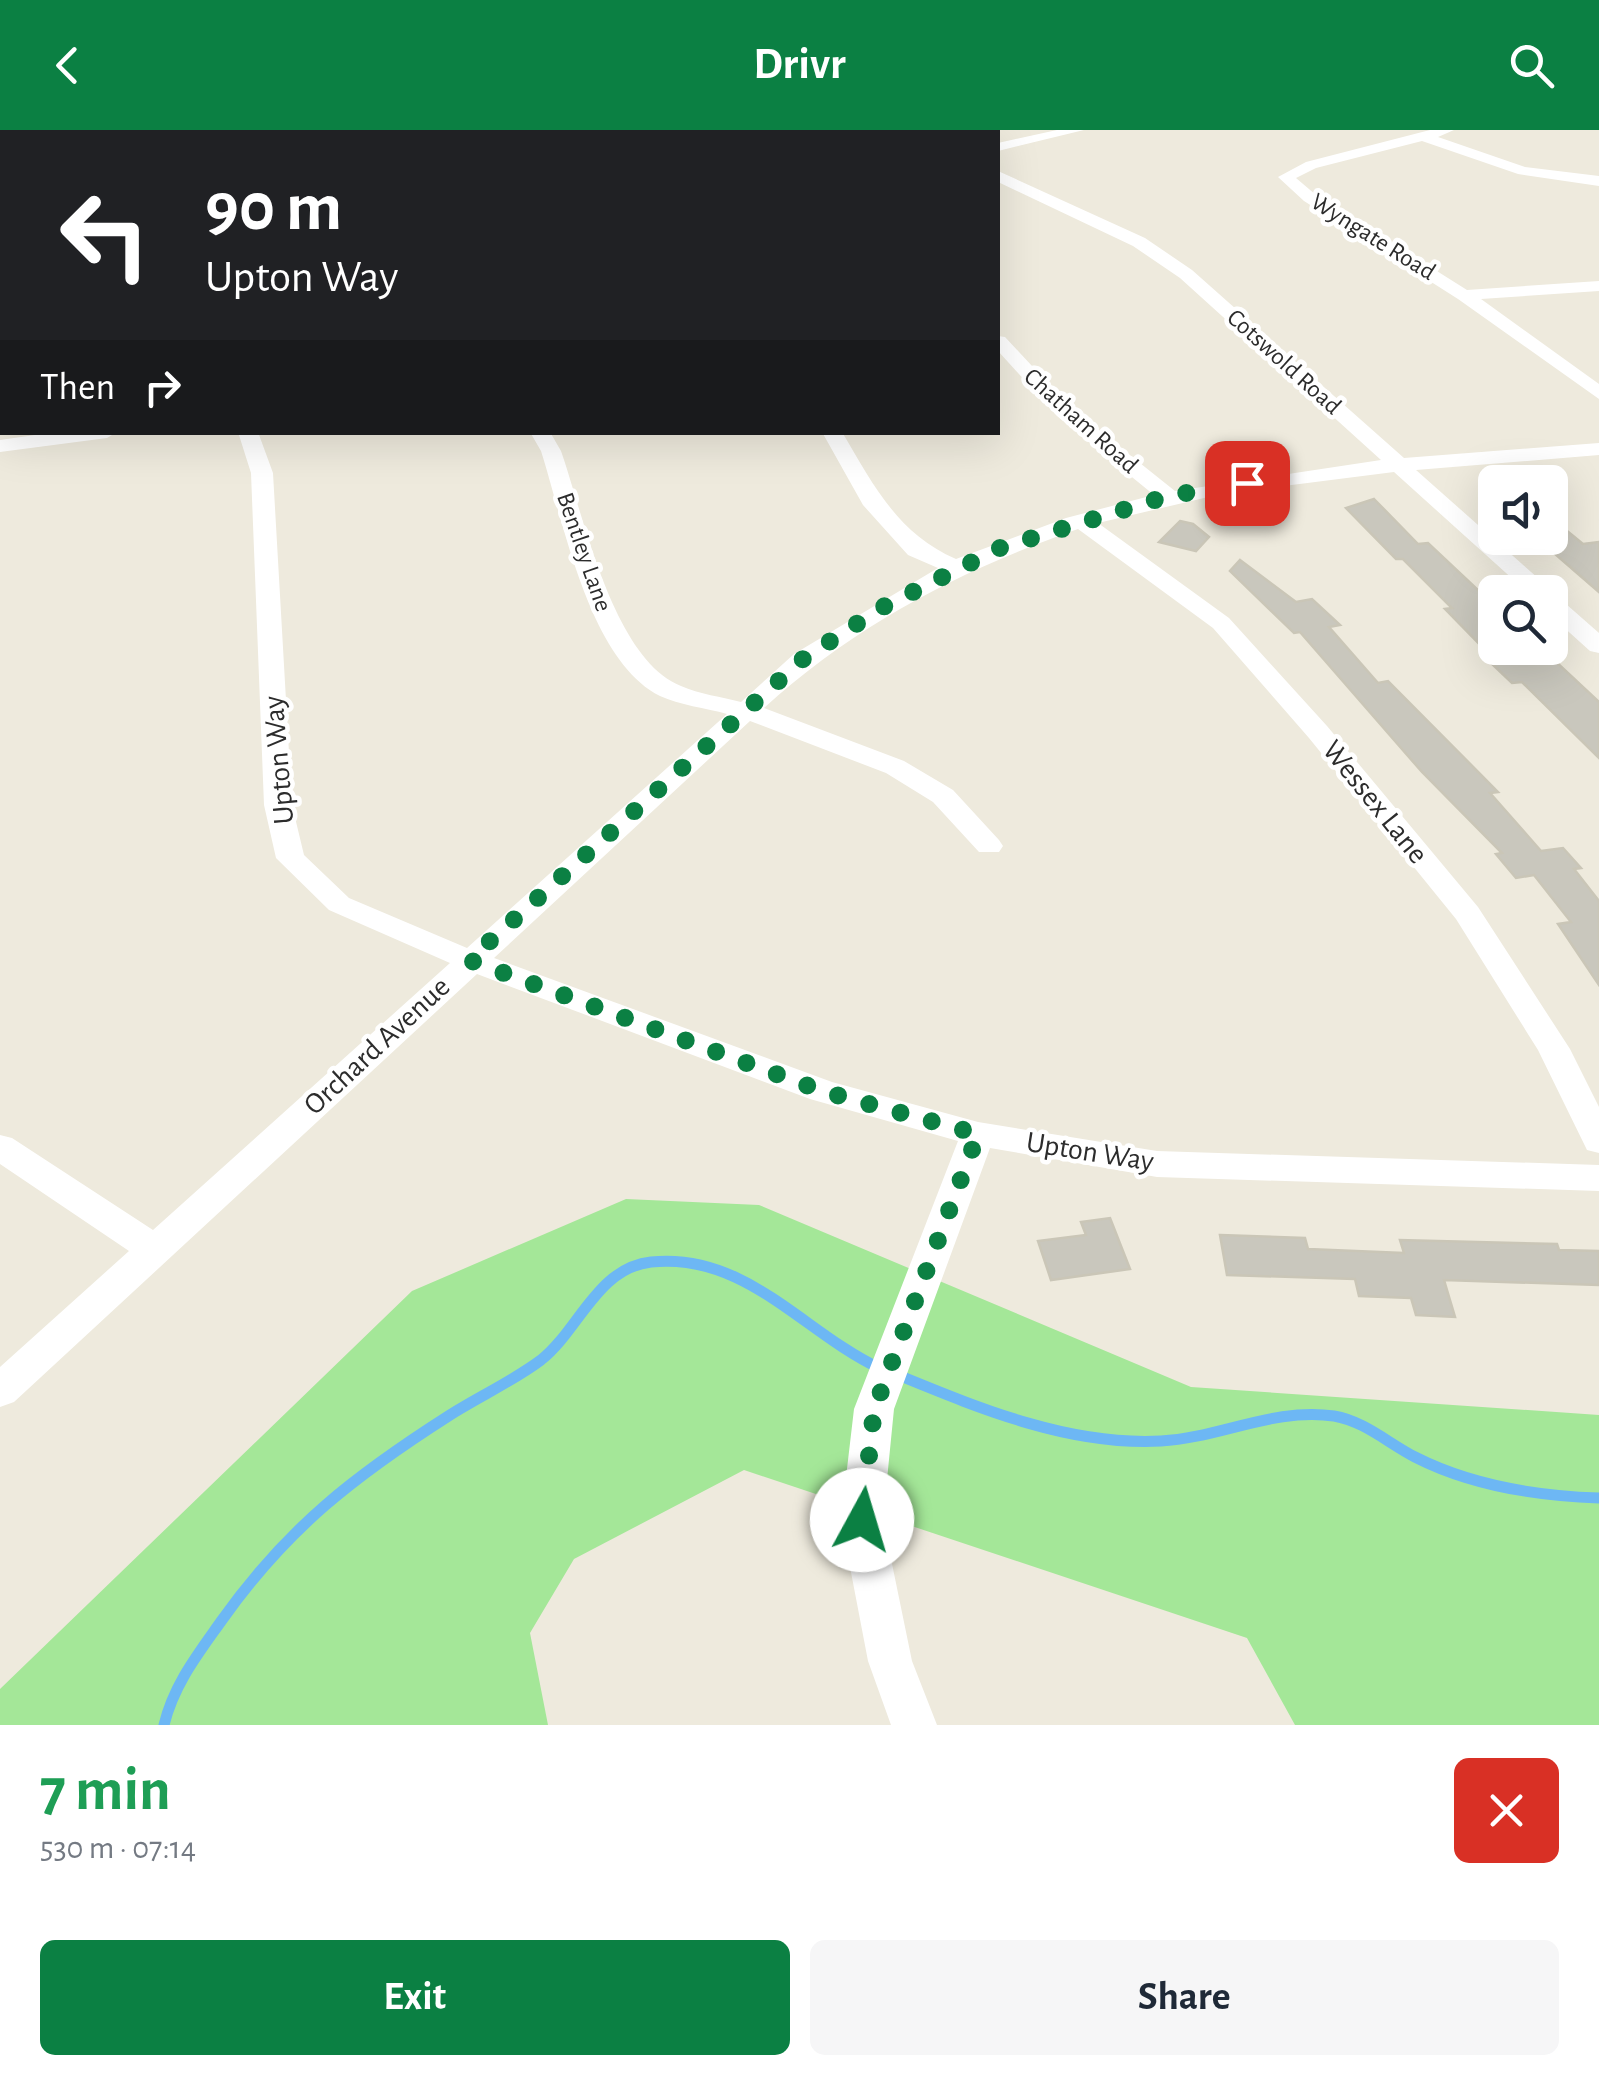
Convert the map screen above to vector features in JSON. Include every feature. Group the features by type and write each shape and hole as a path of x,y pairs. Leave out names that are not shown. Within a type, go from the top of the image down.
{"street":[{"path":"1000,147 1077,130"},
{"name":"Wyngate Road","path":"1448,130 1311,164 1286,177 1310,198 1464,295 1599,393"},
{"path":"1422,136 1524,170 1599,181"},
{"name":"Cotswold Road","path":"1000,177 1139,242 1186,274 1521,575"},
{"path":"1464,295 1599,286"},
{"name":"Chatham Road","path":"1000,343 1064,412 1168,496"},
{"path":"0,446 84,435"},
{"name":"Upton Way","path":"249,435 262,473 278,805 290,858 340,904 469,960 822,1091 978,1134 1157,1164 1599,1178"},
{"name":"Bentley Lane","path":"542,435 551,451 610,628 639,670 670,691 747,711 895,767 943,796 988,846"},
{"path":"834,435 871,500 916,550 958,569"},
{"name":"Orchard Avenue","path":"0,1391 803,659 881,608 1000,548 1168,496 1285,477 1599,449"},
{"name":"Wessex Lane","path":"1081,521 1221,623 1318,732 1467,914 1554,1049 1599,1141"},
{"path":"1568,618 1599,646"},
{"path":"914,1725 890,1661 862,1520 868,1464 874,1410 978,1134"},
{"path":"0,1147 155,1250"}],"green space":[{"path":"626,1199 759,1205 1191,1387 1599,1415 1599,1725 1295,1725 1247,1638 744,1470 574,1559 530,1633 548,1725 0,1725 0,1689 412,1291"}],"building":[{"path":"1374,499 1418,544 1428,543 1478,590 1478,643 1445,609 1452,608 1346,508"},
{"path":"1180,521 1193,524 1209,537 1196,551 1159,542"},
{"path":"1568,532 1583,544 1599,542 1599,592 1556,555 1568,555"},
{"path":"1240,560 1296,602 1312,599 1340,625 1329,627 1378,683 1388,681 1498,792 1490,793 1541,851 1563,848 1581,868 1574,869 1599,901 1599,985 1558,924 1571,922 1534,875 1516,878 1496,854 1502,853 1422,772 1300,632 1294,633 1230,571"},
{"path":"1493,665 1559,665 1599,702 1599,758 1522,682 1512,683"},
{"path":"1110,1218 1130,1269 1051,1280 1038,1241 1086,1235 1081,1222"},
{"path":"1220,1235 1305,1238 1308,1249 1404,1253 1400,1240 1557,1244 1559,1250 1599,1251 1599,1285 1444,1280 1455,1317 1416,1315 1411,1298 1359,1296 1355,1279 1227,1275"}],"waterway":[{"path":"164,1725 180,1683 204,1645 247,1587 298,1530 384,1459 541,1360 602,1288 632,1267 651,1262 685,1262 716,1269 772,1298 879,1368"},
{"path":"898,1375 1026,1423 1093,1438 1183,1439 1269,1419 1312,1414 1334,1416 1356,1423 1415,1457 1458,1475 1528,1492 1599,1498"}],"route":[{"path":"862,1520 874,1410 978,1134 822,1091 469,960 803,659 881,608 1000,548 1168,496 1247,483"}]}
